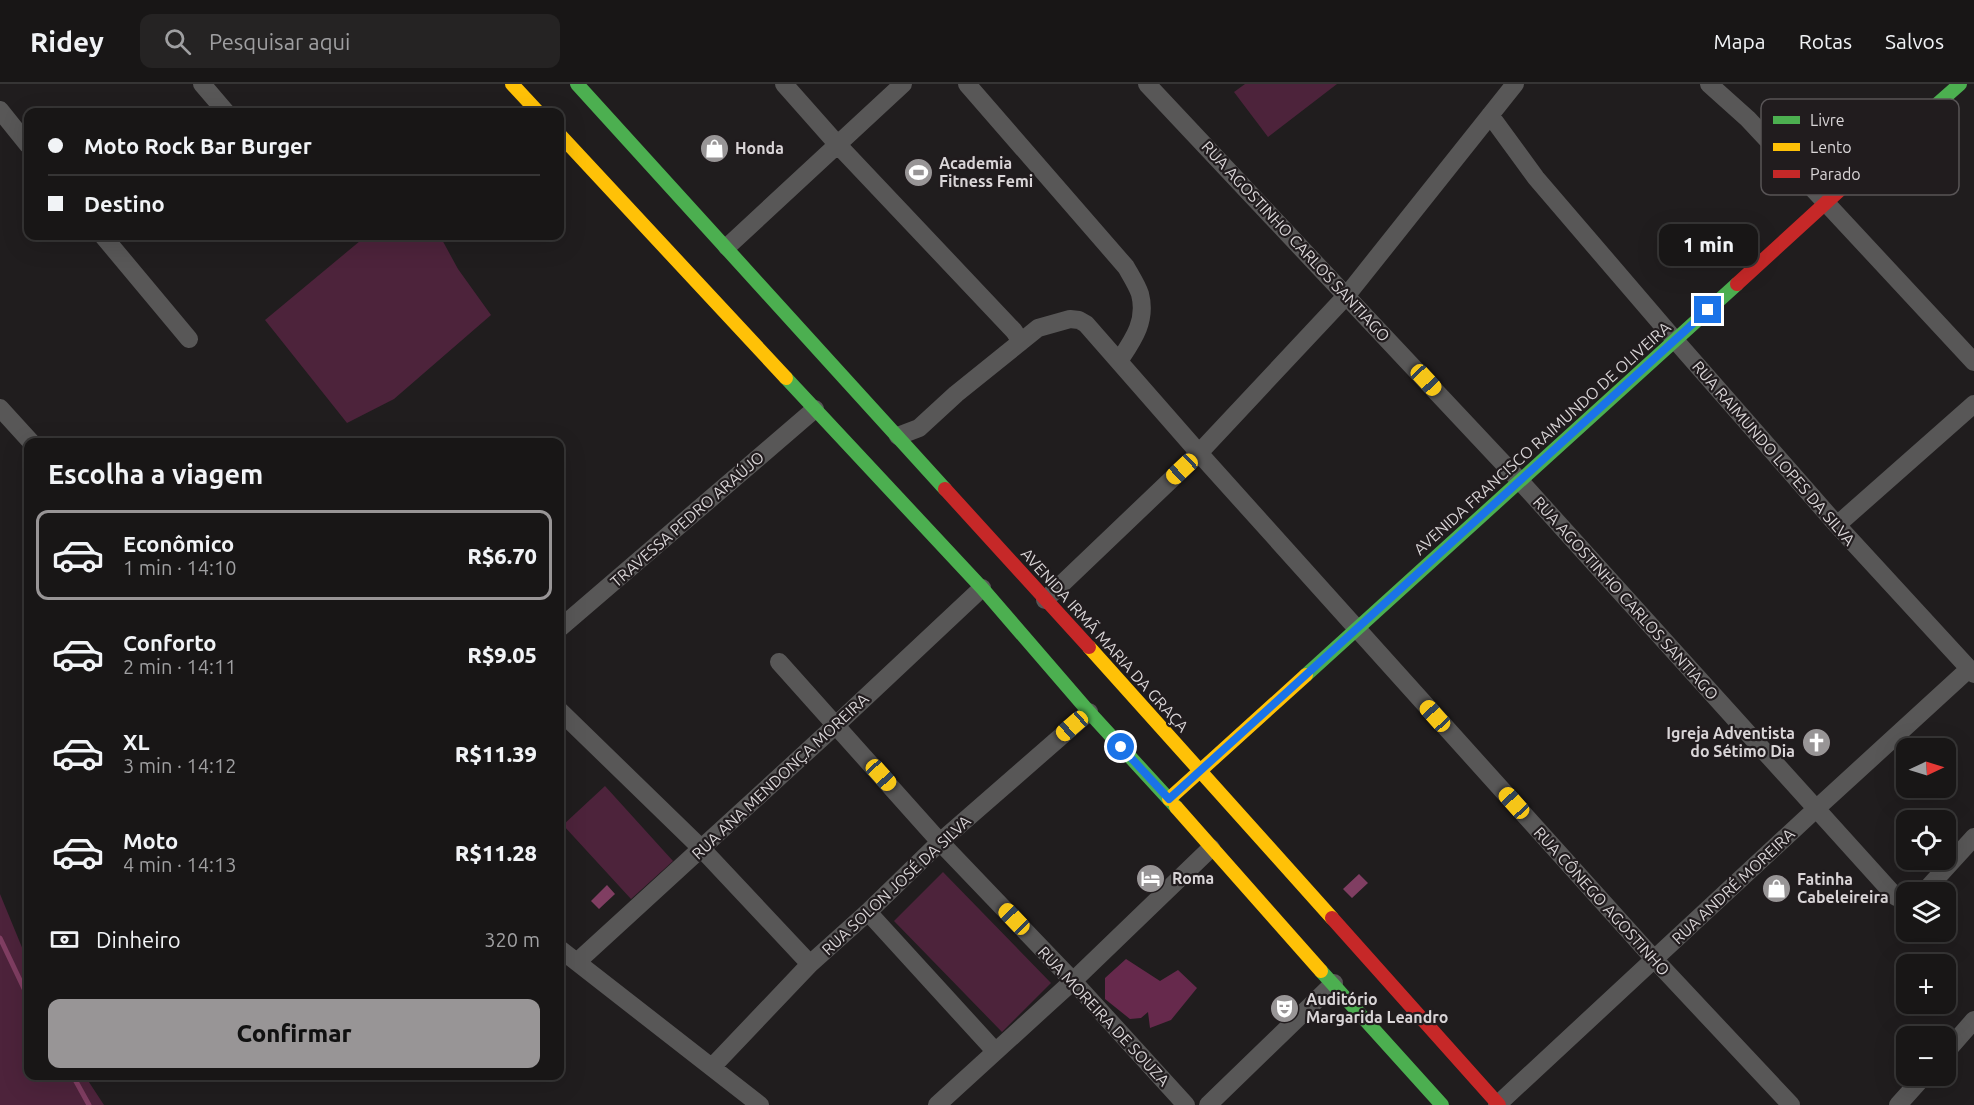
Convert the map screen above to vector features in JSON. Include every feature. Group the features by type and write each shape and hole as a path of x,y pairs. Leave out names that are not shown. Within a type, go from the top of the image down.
{"main road":[{"path":"512,84 534,108"},
{"name":"AVENIDA IRMÃ MARIA DA GRAÇA","path":"577,84 1200,769 1498,1105"},
{"name":"AVENIDA FRANCISCO RAIMUNDO DE OLIVEIRA","path":"1943,99 1960,84"},
{"path":"564,139 982,588 1089,711 1442,1105"},
{"name":"AVENIDA FRANCISCO RAIMUNDO DE OLIVEIRA","path":"1169,799 1835,195"}],"street":[{"path":"202,84 223,108"},
{"path":"784,84 838,145 1014,331 1021,342 956,394 919,428 898,436"},
{"path":"727,248 903,84"},
{"path":"967,84 1126,267 1140,294 1142,314 1137,335 1119,361"},
{"name":"RUA AGOSTINHO CARLOS SANTIAGO","path":"1147,84 1520,481 1896,897"},
{"path":"1045,600 1199,453 1347,296 1515,84"},
{"path":"1709,84 1761,132"},
{"path":"0,110 24,140"},
{"name":"RUA RAIMUNDO LOPES DA SILVA","path":"1490,116 1536,178 1675,340 1837,525 1972,672"},
{"path":"1819,195 1974,362"},
{"path":"106,240 189,339"},
{"name":"RUA CÔNEGO AGOSTINHO","path":"1021,342 1038,328 1063,320 1079,320 1086,324 1655,960 1791,1105"},
{"path":"1837,525 1974,404"},
{"path":"0,408 27,438"},
{"name":"TRAVESSA PEDRO ARAÚJO","path":"564,625 815,409"},
{"name":"RUA ANA MENDONÇA MOREIRA","path":"578,962 982,588"},
{"name":"RUA MOREIRA DE SOUZA","path":"779,662 940,842 1073,981 1186,1105"},
{"name":"RUA ANDRÉ MOREIRA","path":"1498,1105 1817,808 1972,672"},
{"name":"RUA SOLON JOSÉ DA SILVA","path":"712,1067 810,964 940,842 1089,711"},
{"path":"564,715 702,849 810,964"},
{"path":"1933,882 1974,837"},
{"path":"937,1105 1073,981 1211,848"},
{"path":"868,912 995,1051"},
{"path":"564,952 760,1105"},
{"path":"1208,1105 1334,983"},
{"path":"1956,1041 1974,1020"},
{"path":"1898,1105 1915,1086"}],"shaded area":[{"path":"1245,84 1337,84 1268,137 1234,92"},
{"path":"361,240 442,240 458,269 491,315 394,399 347,423 265,320"},
{"path":"605,786 673,861 631,899 564,824"},
{"path":"943,872 1051,983 1002,1032 894,921"},
{"path":"1359,874 1368,883 1352,898 1343,889"},
{"path":"607,885 615,894 599,909 591,901"},
{"path":"0,894 24,952 24,1080 88,1080 104,1105 0,1105"},
{"path":"1126,959 1160,981 1178,970 1197,988 1171,1020 1150,1028 1148,1012 1141,1018 1130,1019 1105,999 1105,978"}],"waterway":[{"path":"0,938 24,989"},
{"path":"75,1080 89,1105"}],"traffic: fast":[{"path":"577,84 945,489"},
{"path":"1943,99 1960,84"},
{"path":"1306,675 1737,284"},
{"path":"786,378 982,588 1089,712 1176,807"},
{"path":"1321,971 1442,1105"}],"traffic: slow":[{"path":"512,84 534,108"},
{"path":"564,139 786,378"},
{"path":"1089,647 1332,918"},
{"path":"1169,799 1306,675"},
{"path":"1176,807 1321,971"}],"traffic: jam":[{"path":"1737,284 1834,195"},
{"path":"945,489 1089,647"},
{"path":"1332,918 1499,1105"}],"place":[{"name":"Honda","path":"714,148"},
{"name":"Academia Fitness Femi","path":"918,172"},
{"name":"Igreja Adventista do Sétimo Dia","path":"1816,742"},
{"name":"Roma","path":"1151,878"},
{"name":"Fatinha Cabeleireira","path":"1776,888"},
{"name":"Auditório Margarida Leandro","path":"1285,1008"}],"route":[{"path":"1121,747 1169,799 1708,310"}]}
